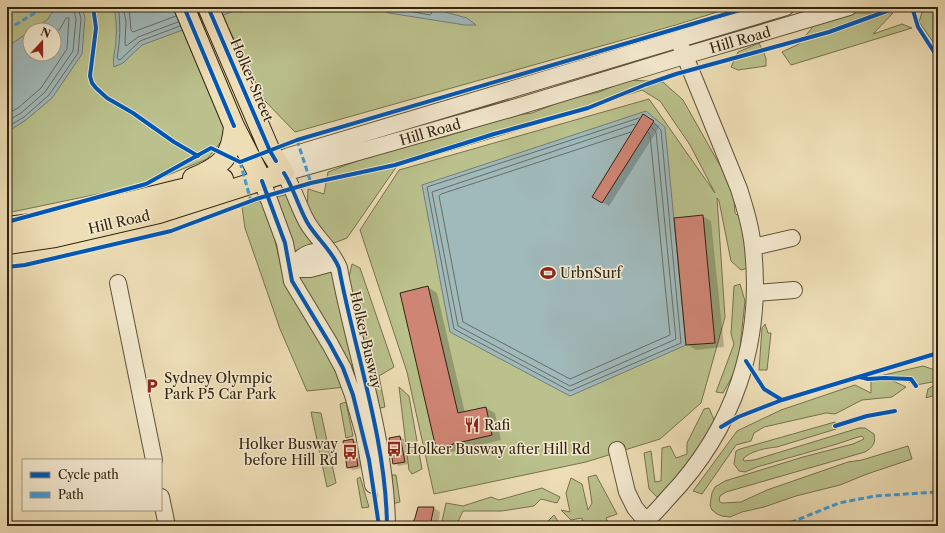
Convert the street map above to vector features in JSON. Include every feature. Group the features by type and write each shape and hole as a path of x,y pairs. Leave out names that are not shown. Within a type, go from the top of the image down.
{"main road":[{"path":"184,7 234,126 260,175"},
{"name":"Holker Street","path":"211,14 270,151 280,167"},
{"path":"147,197 200,176 219,165 227,156 234,134 234,126"},
{"name":"Hill Road","path":"7,244 55,237 159,213 280,167"},
{"name":"Hill Road","path":"7,227 49,222 147,197 260,175"}],"street":[{"name":"Hill Road","path":"280,167 289,156 786,7"},
{"name":"Hill Road","path":"280,167 510,109 850,7"},
{"path":"617,450 627,492 643,524 685,480 721,427 733,399 746,361 752,331 755,293 753,247 746,214 739,188 678,39"},
{"name":"Holker Busway","path":"280,167 290,182 308,223 319,240 333,257 367,390 380,453 387,511 387,526"},
{"name":"Holker Busway","path":"260,175 285,243 293,284 343,368 353,395 369,460 379,526"},
{"path":"753,247 792,238"},
{"path":"290,269 304,255 310,252 333,257"},
{"path":"118,283 154,459"},
{"path":"755,293 794,290"},
{"path":"162,502 167,526"}],"green space":[{"path":"7,7 177,7 234,126 207,159 146,184 7,213"},
{"path":"220,7 733,7 676,25 295,132 265,101 228,27"},
{"path":"931,7 938,7 938,49 919,22 922,12 933,10"},
{"path":"855,13 893,13 873,34 902,24 912,28 791,65 782,52 799,44 815,24"},
{"path":"759,43 766,58 766,66 738,70 731,67 738,52"},
{"name":"UrbnSurf","path":"629,80 663,82 683,100 722,169 734,198 735,213 741,219 748,268 741,270 731,261 719,201 717,198 725,317 701,403 660,439 586,462 434,494 407,372 360,230 399,170 649,99 715,193 690,145 660,101 642,90 502,135 397,166 347,238 334,243 322,234 307,208 308,189 324,194 328,172 370,156 444,137 517,115 532,113 565,100 599,92"},
{"path":"289,194 317,244 295,251 276,197"},
{"path":"259,201 267,214 274,236 285,285 316,337 326,349 346,387 307,391 280,329 245,228 242,207"},
{"path":"352,264 360,268 394,367 379,376 385,407 376,409 347,286"},
{"path":"332,269 353,345 374,465 300,278 300,274"},
{"path":"740,284 745,301 738,366 723,393 716,392 734,344 731,334 734,286"},
{"path":"765,324 768,333 771,333 767,370 759,370 762,328"},
{"path":"923,366 935,370 938,369 938,381 916,385 907,381 891,380 906,387 892,397 862,400 835,414 826,413 764,427 754,433 751,441 736,445 702,494 693,491 737,431 781,410 855,385 871,393 871,378"},
{"path":"938,383 938,394 926,398 928,389"},
{"path":"399,387 409,396 422,469 412,474 409,470"},
{"path":"346,402 353,436 346,438 340,404"},
{"path":"709,408 715,422 687,466 657,497 649,489 644,453 651,451 655,482 661,481 662,448 670,446 676,458 687,454 687,443 704,409"},
{"path":"311,412 321,413 336,483 327,487"},
{"path":"835,422 836,429 777,447 758,450 743,459 744,461 754,460 859,428 865,428 874,434 875,440 873,444 865,452 726,492 720,496 719,501 722,503 741,502 767,490 848,462 862,460 908,446 912,459 840,485 796,496 730,517 722,516 712,510 710,505 712,493 715,487 725,481 803,457 853,444 864,439 862,436 858,437 757,467 745,472 739,471 734,464 736,451"},
{"path":"392,475 396,475 400,502 391,504"},
{"path":"596,475 617,514 606,518 610,526 583,526 582,518 571,520 561,510 570,512 566,493 571,478 582,484 588,510 592,503 588,477"},
{"path":"360,477 369,507 362,508 357,479"},
{"path":"542,488 560,497 557,503 541,499 534,506 502,511 463,511 456,526 441,526 446,503 463,506 491,497 499,500"},
{"path":"554,515 561,526 543,526"}],"water":[{"path":"55,7 82,7 85,18 82,54 52,98 26,120 7,132 7,47 22,37 22,62 62,62 62,22 44,22 48,19"},
{"path":"114,7 252,7 242,12 234,11 142,45 123,63 114,67 113,60 116,43 116,19"},
{"path":"374,7 427,7 467,18 476,25 465,25 389,13"},
{"path":"646,111 665,127 686,345 570,396 450,332 422,185"}],"building":[{"path":"643,114 654,121 602,203 592,197"},
{"path":"703,215 715,343 686,345 674,218"},
{"path":"428,286 458,413 486,407 492,435 436,448 400,293"},
{"path":"400,436 405,462 393,464 389,438"},
{"path":"353,439 358,466 347,468 343,441"},
{"path":"418,507 434,507 430,526 411,526"}],"marked path":[{"path":"7,30 38,11 41,7"},
{"path":"297,140 311,183"},
{"path":"240,162 251,201"},
{"path":"782,526 839,503 875,496 938,492"}],"cycle path":[{"path":"93,7 96,28 90,76 92,83 107,98 133,113 174,142 198,156"},
{"path":"184,7 234,126"},
{"path":"208,7 270,151 276,161"},
{"path":"7,222 146,184 211,148 240,162 297,140 750,7"},
{"path":"7,267 25,265 171,231 256,199 311,183 395,165 494,134 588,108 676,74 829,32 898,7"},
{"path":"912,7 918,27 938,58"},
{"path":"284,173 291,185 307,222 332,255 339,268 376,428 385,493 387,526"},
{"path":"262,181 285,243 292,281 343,368 353,395 369,460 379,526"},
{"path":"721,427 738,417 782,400 938,353"},
{"path":"746,361 764,389 782,400"},
{"path":"860,377 868,379 911,379 916,386"},
{"path":"835,426 867,416 895,411"}],"place":[{"name":"UrbnSurf","path":"548,273"},
{"name":"Sydney Olympic Park P5 Car Park","path":"152,386"},
{"name":"Rafi","path":"472,425"},
{"name":"Holker Busway after Hill Rd","path":"394,449"},
{"name":"Holker Busway before Hill Rd","path":"350,452"}]}
